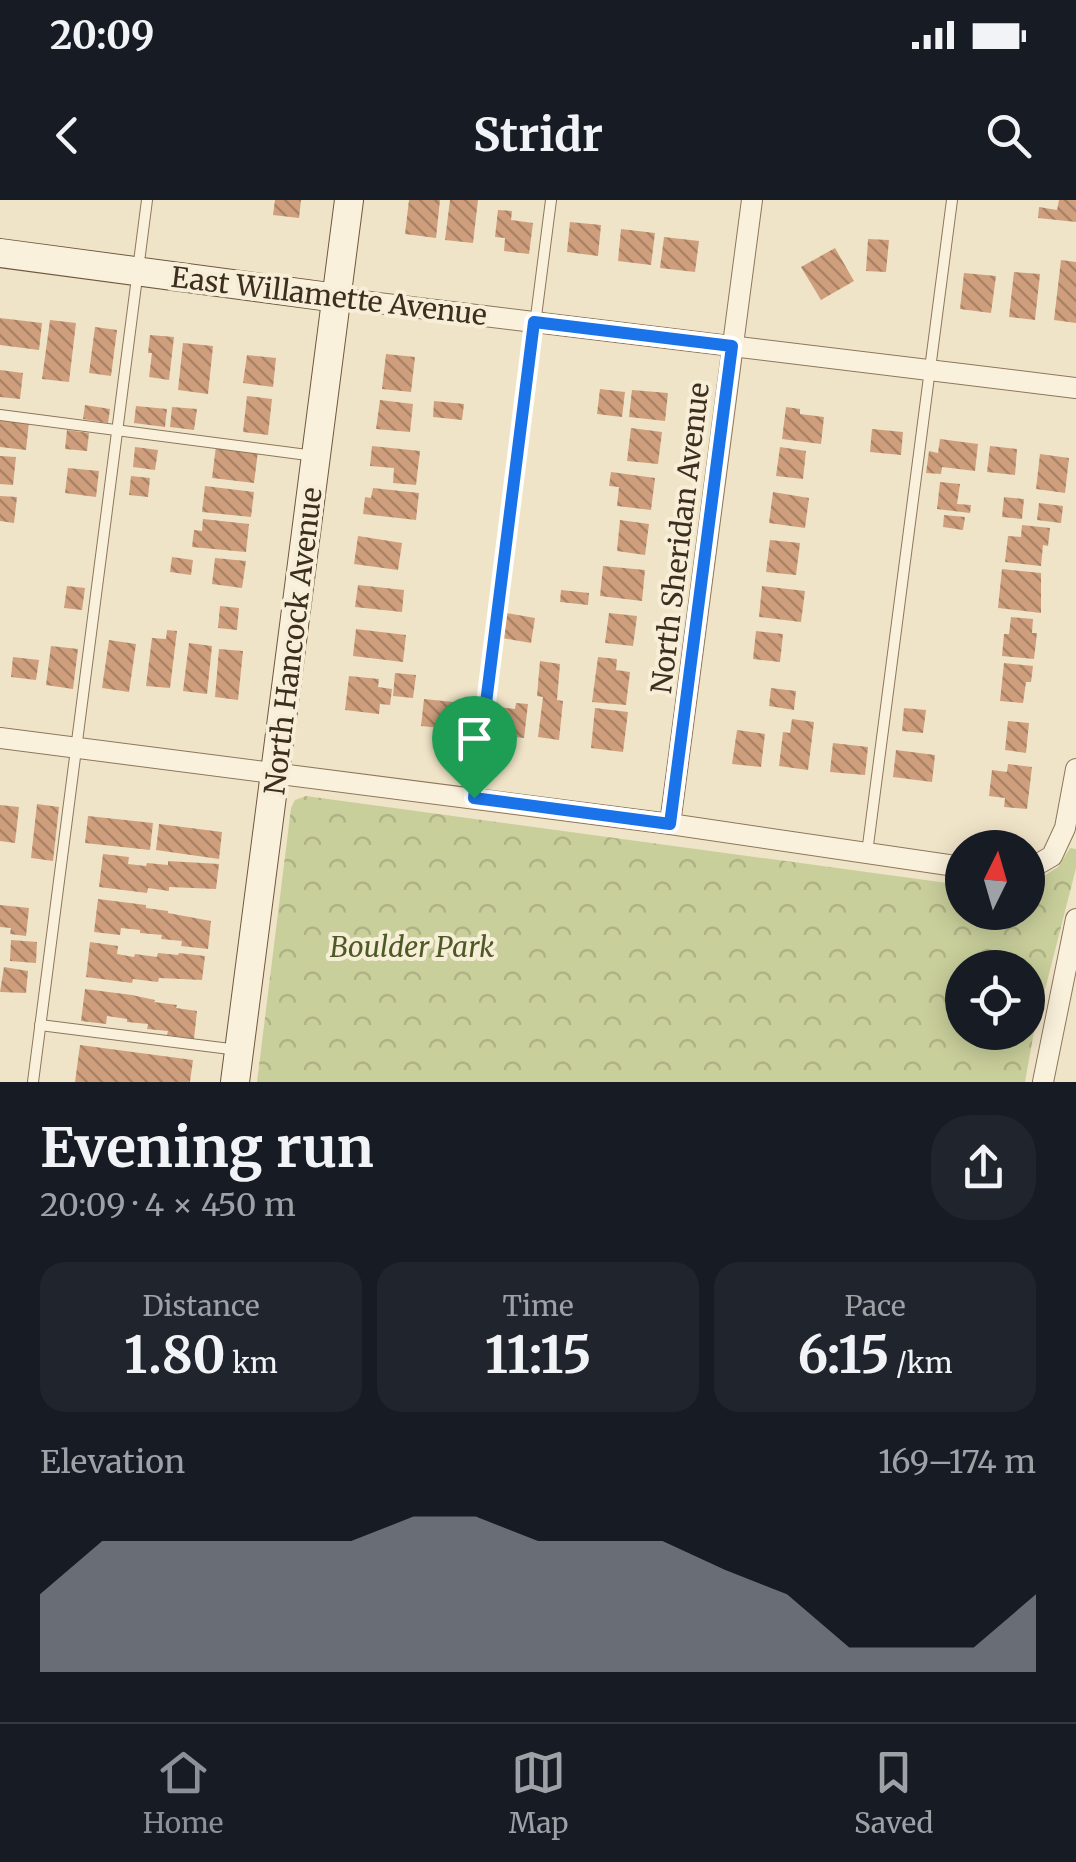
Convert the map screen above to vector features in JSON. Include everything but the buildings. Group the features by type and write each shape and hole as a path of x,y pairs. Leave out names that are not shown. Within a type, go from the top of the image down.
{"main road":[{"name":"North Hancock Avenue","path":"235,1082 349,200"},
{"name":"East Willamette Avenue","path":"0,254 337,298"}],"street":[{"name":"North Sheridan Avenue","path":"670,824 752,200"},
{"name":"East Willamette Avenue","path":"337,298 1076,388"},
{"path":"0,738 670,824 945,865"},
{"path":"1045,860 1052,856 1065,828 1076,769"},
{"path":"1044,1082 1076,918"}],"lane":[{"path":"33,1082 147,200"},
{"path":"474,798 550,200"},
{"path":"866,853 952,200"},
{"path":"0,415 316,456"},
{"path":"40,1025 239,1050"}],"green space":[{"name":"Boulder Park","path":"306,796 945,883 945,930 1045,930 1045,875 1058,867 1070,848 1076,849 1076,868 1045,990 1045,950 945,950 945,1050 1031,1050 1025,1082 257,1082 295,800"}],"route":[{"path":"534,322 732,346 670,824 474,798 534,322"}]}
